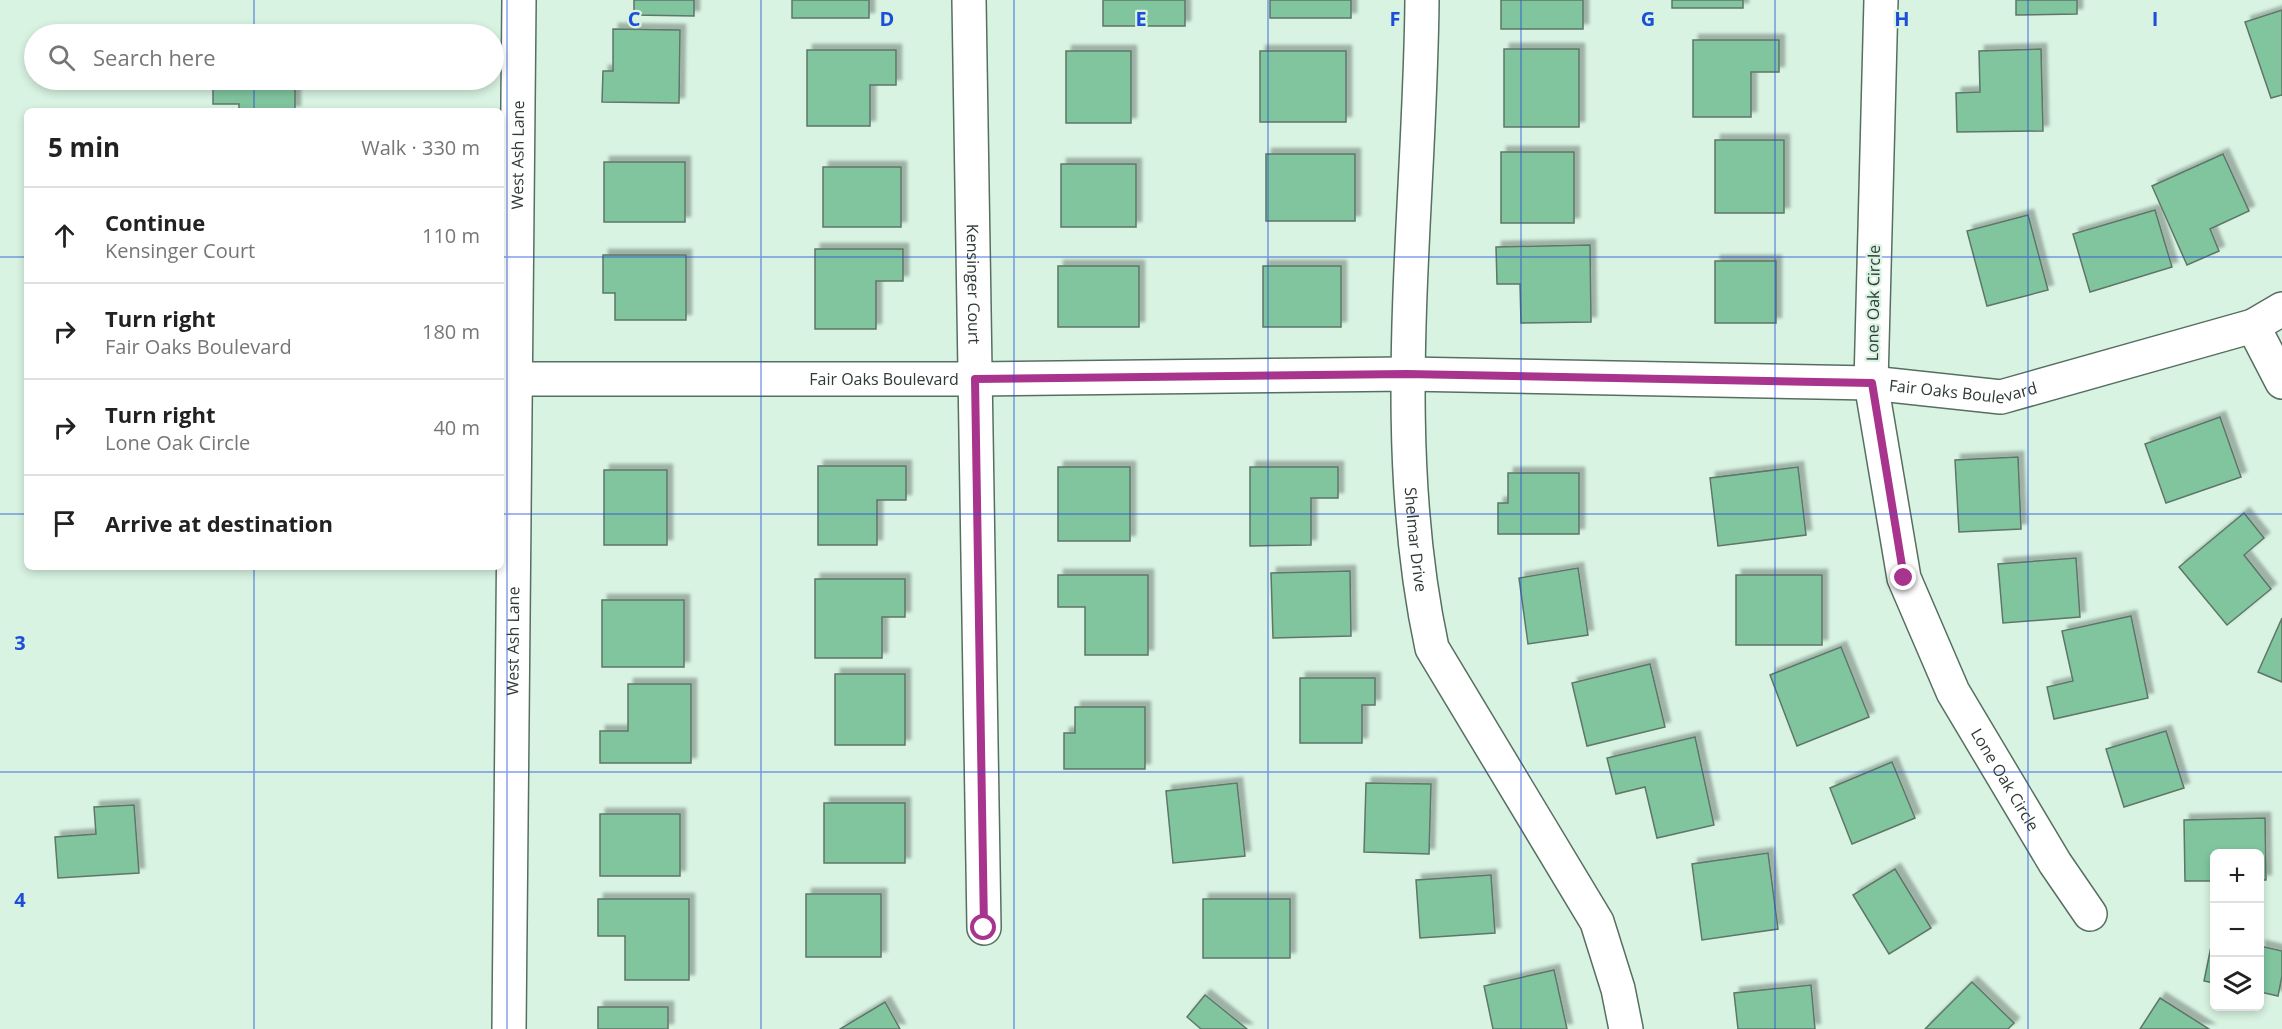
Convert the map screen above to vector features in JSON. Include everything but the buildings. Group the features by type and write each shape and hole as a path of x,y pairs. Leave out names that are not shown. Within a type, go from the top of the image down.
{"street":[{"name":"West Ash Lane","path":"509,1029 519,0"},
{"name":"Kensinger Court","path":"969,0 984,928"},
{"name":"Shelmar Drive","path":"1422,0 1407,374 1413,510 1422,602 1432,648 1597,922 1618,989 1626,1029"},
{"name":"Lone Oak Circle","path":"1881,0 1872,383 1904,578 1953,692 2055,863 2090,914"},
{"name":"Fair Oaks Boulevard","path":"515,379 975,379 1407,374 1872,383 2001,397 2253,326 2282,309"},
{"path":"2253,326 2282,382"}],"route":[{"path":"984,928 975,379 1407,374 1872,383 1904,578"}]}
